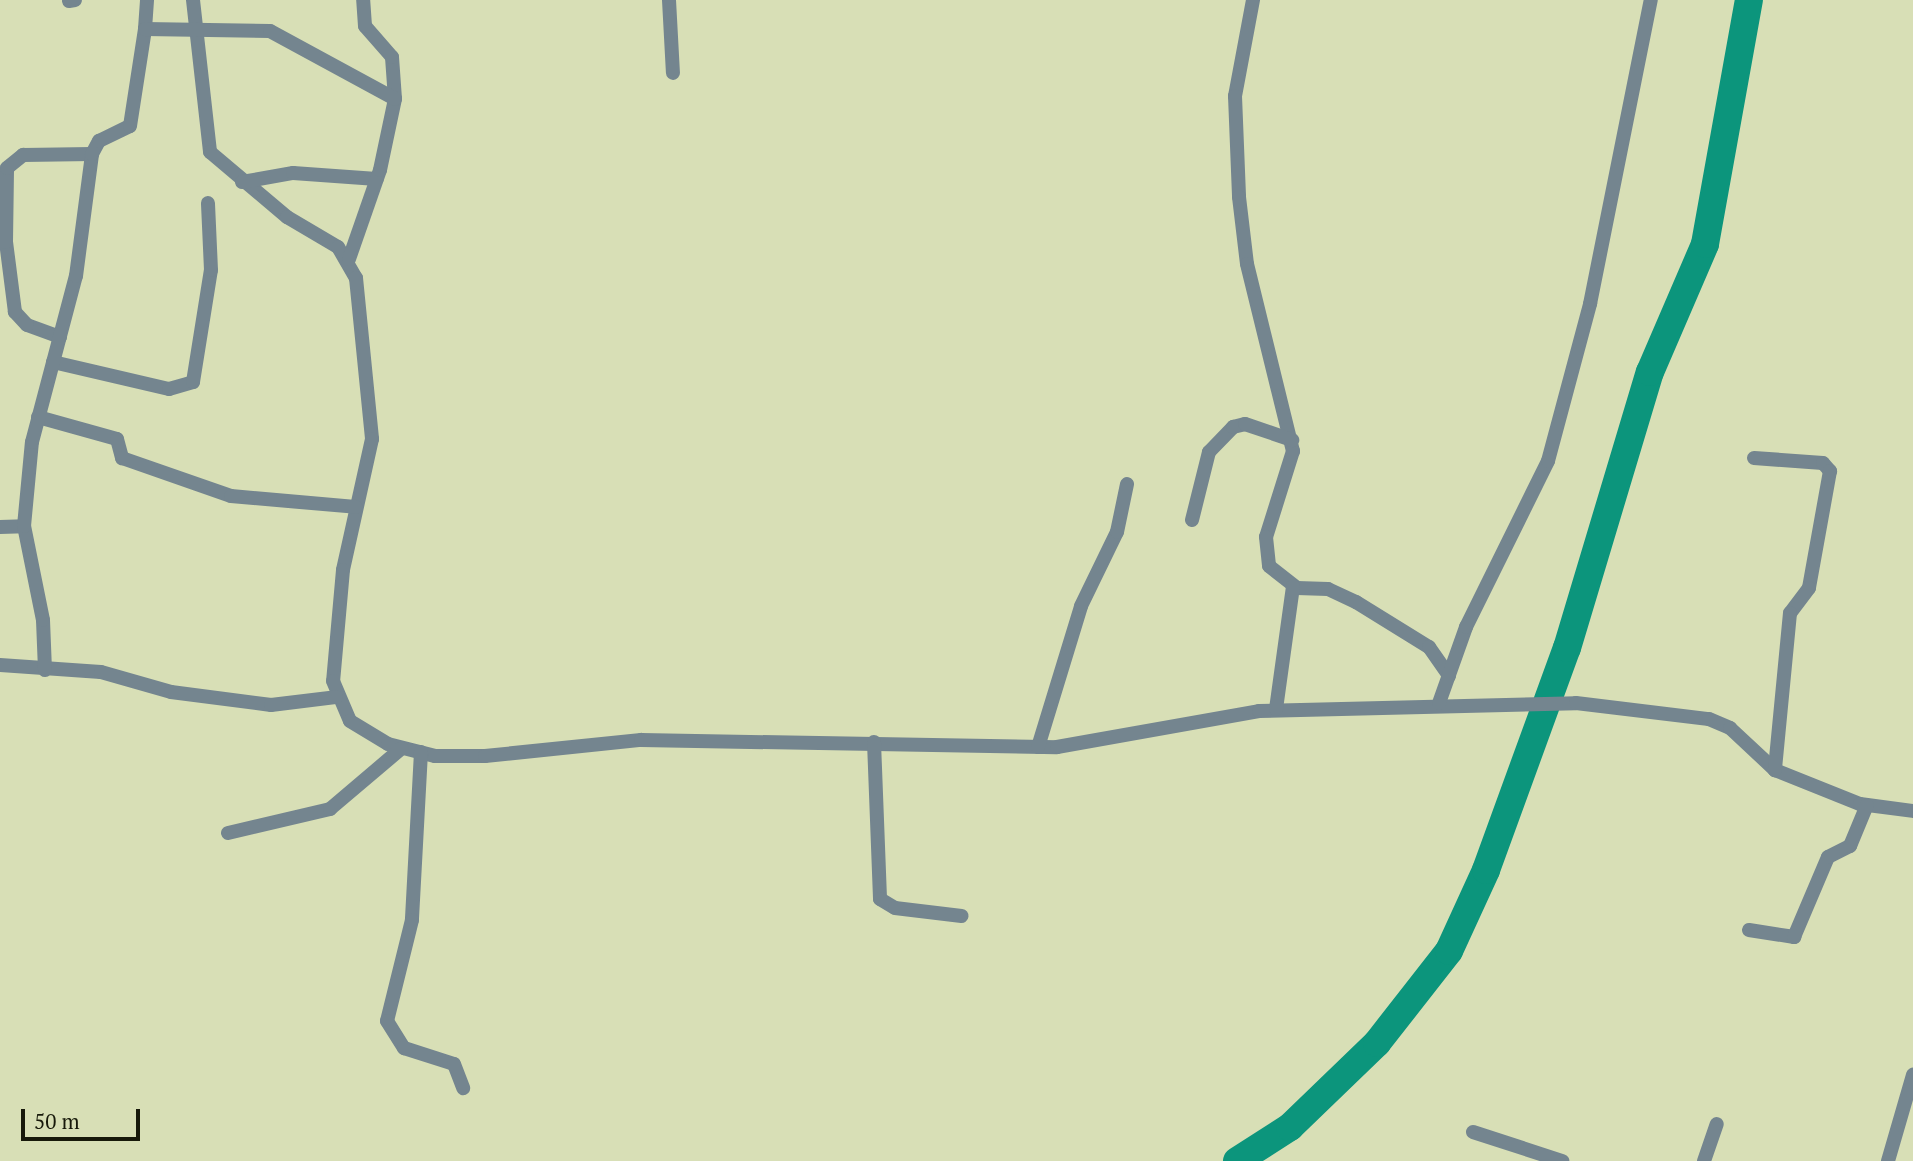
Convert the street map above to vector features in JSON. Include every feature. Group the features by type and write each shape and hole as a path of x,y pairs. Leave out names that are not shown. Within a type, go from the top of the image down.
{"street":[{"path":"69,1 75,0"},
{"path":"45,670 43,620 24,526 38,417 76,276 92,154 99,141 130,126 147,0"},
{"path":"193,0 204,136 220,165 349,258"},
{"path":"363,0 365,26 392,57 395,99 377,179 349,258 373,410 338,611 336,697 350,721 402,748 421,752 485,756 641,740 874,742 1038,747 1084,745 1276,709 1439,703 1576,703 1709,719 1731,728 1775,770 1867,805 1913,811"},
{"path":"669,0 673,73"},
{"path":"1254,0 1235,96 1239,197 1247,264 1292,440 1291,467 1266,545 1272,571 1293,586 1328,589 1356,602 1429,647 1449,676"},
{"path":"1439,703 1548,461 1590,304 1651,0"},
{"path":"145,29 196,25 270,31 293,40 395,99"},
{"path":"60,337 27,325 15,312 7,168 23,155 92,154"},
{"path":"243,183 293,173 377,179"},
{"path":"53,362 169,389 193,382 211,270 208,203"},
{"path":"38,417 117,439 122,458 231,496 356,507"},
{"path":"1192,520 1219,438 1245,424 1292,440"},
{"path":"1754,458 1823,463 1830,471 1810,588 1790,613 1775,770"},
{"path":"1038,747 1081,606 1117,533 1127,484"},
{"path":"0,527 24,526"},
{"path":"1276,709 1293,586"},
{"path":"0,665 101,672 171,692 261,704 336,697"},
{"path":"874,742 880,900 895,908 962,916"},
{"path":"228,833 330,809 402,748"},
{"path":"421,752 412,920 387,1021 404,1048 454,1064 463,1088"},
{"path":"1749,930 1794,937 1828,857 1850,846 1867,805"},
{"path":"1888,1161 1913,1075"},
{"path":"1704,1161 1717,1124"},
{"path":"1473,1132 1562,1161"}],"waterway":[{"path":"1237,1161 1290,1127 1377,1043 1449,951 1486,870 1567,648 1650,372 1705,244 1749,0"}]}
